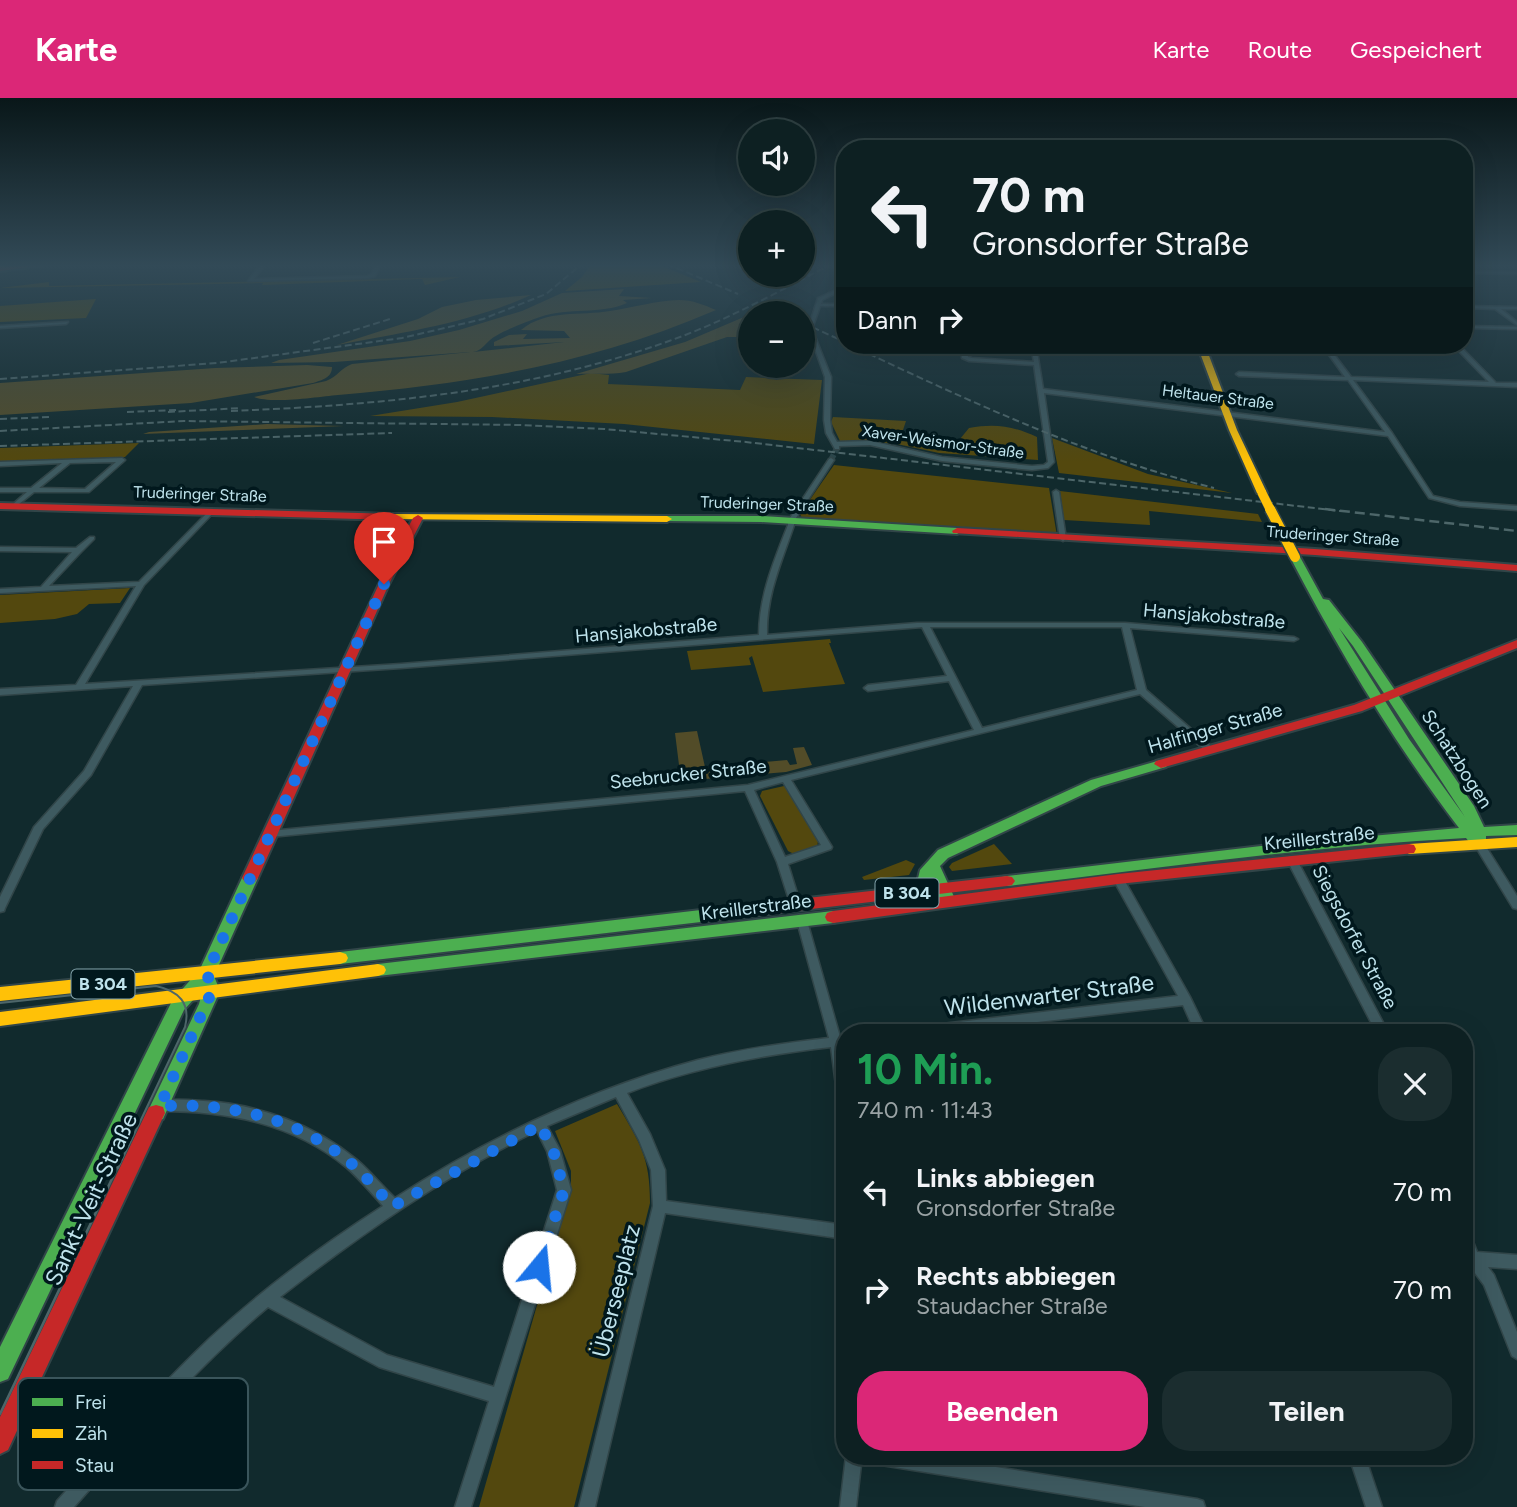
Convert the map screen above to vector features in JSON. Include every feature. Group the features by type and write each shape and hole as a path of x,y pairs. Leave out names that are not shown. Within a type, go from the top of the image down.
{"main road":[{"name":"Schatzbogen","path":"1204,354 1226,412 1262,493 1314,589 1325,615 1386,698 1475,835"},
{"name":"Truderinger Straße","path":"7,506 418,518 655,517 791,521 1332,553 1517,568"},
{"name":"Sankt-Veit-Straße","path":"0,1371 184,997 207,973 345,670 418,518"},
{"name":"Halfinger Straße","path":"932,864 949,851 1096,783 1386,698 1517,644"},
{"name":"Kreillerstraße","path":"0,994 923,891 946,895 1118,879 1292,860 1517,830"},
{"name":"Kreillerstraße","path":"0,1019 184,997 212,991 802,922 946,895 1285,848 1475,835 1517,842"},
{"path":"923,891 923,877 932,864"},
{"path":"932,864 946,895"},
{"path":"207,973 212,991"},
{"name":"Sankt-Veit-Straße","path":"30,1378 212,991"},
{"name":"Sankt-Veit-Straße","path":"0,1442 18,1404"}],"street":[{"name":"Xaver-Weismor-Straße","path":"812,330 811,334 825,362 828,377 827,420 829,433 837,446 870,443 942,458 1032,468 1046,467 1051,462 1043,391 1035,354"},
{"path":"965,354 965,358 971,360 1037,364"},
{"path":"1332,354 1390,434 1428,493 1443,502 1517,508"},
{"path":"1465,354 1494,384"},
{"path":"1239,373 1517,384"},
{"name":"Heltauer Straße","path":"1043,391 1390,434"},
{"name":"Truderinger Straße","path":"0,464 122,460 87,491 0,490"},
{"path":"763,636 766,590 789,533 791,521 831,460"},
{"name":"Truderinger Straße","path":"7,506 68,461"},
{"path":"0,471 12,463"},
{"path":"1056,492 1063,539"},
{"path":"79,687 141,584 211,512"},
{"path":"43,589 92,538"},
{"path":"0,549 78,550"},
{"path":"0,591 141,584"},
{"path":"925,625 980,732"},
{"name":"Hansjakobstraße","path":"0,692 345,670 925,625 1125,625 1294,639"},
{"path":"1125,625 1142,691 1210,750"},
{"path":"868,688 951,678"},
{"path":"0,908 5,887 39,827 89,773 139,683"},
{"name":"Seebrucker Straße","path":"270,834 748,788 787,781 1142,691"},
{"path":"782,862 827,847 787,781"},
{"path":"748,788 782,862 796,906"},
{"path":"1475,835 1515,902"},
{"name":"Siegsdorfer Straße","path":"1292,860 1378,1024"},
{"path":"1118,879 1197,1024"},
{"path":"802,922 836,1027"},
{"name":"Wildenwarter Straße","path":"984,1024 1186,1000"},
{"path":"183,1378 267,1298 393,1206 540,1125 619,1091 699,1065 836,1043"},
{"name":"Überseeplatz","path":"587,1507 660,1206 658,1170 645,1138 619,1091"},
{"path":"160,1106 213,1107 262,1114 306,1133 348,1160 393,1206"},
{"path":"463,1507 564,1190 553,1150 540,1125"},
{"path":"660,1206 836,1231"},
{"path":"1473,1258 1517,1262"},
{"path":"1473,1262 1489,1280 1517,1351"},
{"path":"267,1298 384,1362 498,1396"},
{"path":"848,1507 853,1465"},
{"path":"932,1465 1197,1507"},
{"path":"1360,1465 1374,1507"},
{"path":"63,1507 79,1490"}],"shaded area":[{"path":"384,330 417,330 411,331 337,345"},
{"path":"459,330 509,330 473,352 564,342 494,346 494,342 509,335 527,334 523,339 570,338 564,331 521,330 667,330 577,357 484,377 307,398 271,400 254,397 326,381 352,364 470,352 334,362 271,363 279,360 410,341"},
{"path":"714,330 738,330 738,337 727,337 626,372 576,374 685,342"},
{"path":"307,365 332,367 332,371 326,378 313,383 191,403 0,415 0,383 215,368"},
{"path":"591,373 609,375 608,384 740,390 746,378 822,380 814,444 624,424 492,417 370,416 457,402"},
{"path":"833,417 906,421 900,439 960,439 969,428 1012,428 1037,437 1038,460 939,453 897,444 840,441 831,422"},
{"path":"267,424 344,426 143,434 149,432"},
{"path":"1052,438 1148,474 1232,493 1059,473"},
{"path":"139,443 125,457 0,462 0,448"},
{"path":"834,465 1049,488 1057,536 802,518 800,514"},
{"path":"1060,491 1258,514 1262,522 1149,511 1150,525 1064,520"},
{"path":"130,588 120,603 89,604 77,614 55,619 0,623 0,595"},
{"path":"830,639 829,643 845,684 763,692 752,656 749,658 751,665 691,670 687,651"},
{"path":"697,731 705,767 787,760 790,765 797,764 793,748 804,747 812,765 786,772 681,781 675,733"},
{"path":"788,787 818,841 817,848 796,855 788,851 760,796 762,791"},
{"path":"994,844 1012,864 952,871 949,867 952,863"},
{"path":"906,860 915,864 909,875 864,880 862,877"},
{"path":"617,1104 632,1129 646,1162 650,1203 574,1507 479,1507 571,1187 571,1171 555,1131"}],"tunnel":[{"path":"831,460 837,448"}],"tram line":[{"path":"0,1003 156,986 171,991 181,999 186,1011 185,1027 118,1168"},
{"path":"0,1414 118,1166"}],"railway":[{"path":"313,343 355,330"},
{"path":"0,379 217,363 402,338 437,330"},
{"path":"231,411 397,400 507,384 616,358 698,330"},
{"path":"818,330 836,338"},
{"path":"870,354 1029,426 1120,460 1214,488"},
{"path":"168,412 241,408"},
{"path":"127,412 176,410"},
{"path":"0,419 50,417"},
{"path":"0,431 184,421 522,425 604,429 746,442 1340,511"},
{"path":"0,446 392,433"},
{"path":"1325,509 1517,531"}],"traffic: fast":[{"path":"667,519 761,519 957,531"},
{"path":"1295,557 1336,632 1403,741 1479,844"},
{"path":"1325,602 1358,644 1469,809 1479,831 1479,844"},
{"path":"923,891 927,870 943,854 1096,783 1161,764"},
{"path":"1007,881 1325,844 1517,830"},
{"path":"932,864 948,901"},
{"path":"0,1371 178,1006 207,973 250,878"},
{"path":"340,958 735,912"},
{"path":"378,970 833,917"},
{"path":"156,1113 207,1004 212,991 209,981"}],"traffic: slow":[{"path":"1204,354 1233,430 1262,493"},
{"path":"1262,493 1295,557"},
{"path":"394,517 667,519"},
{"path":"1409,849 1517,842"},
{"path":"0,994 340,958"},
{"path":"0,1019 378,970"}],"traffic: jam":[{"path":"0,506 394,517"},
{"path":"250,878 384,584 418,518"},
{"path":"957,531 1315,552 1517,568"},
{"path":"1161,764 1358,708 1517,644"},
{"path":"833,917 1118,879 1409,849"},
{"path":"735,912 1007,881"},
{"path":"30,1378 156,1113"},
{"path":"0,1442 18,1404"}],"route":[{"path":"384,584 207,973 212,991 160,1106 213,1107 262,1114 306,1133 348,1160 393,1206 472,1160 540,1125 553,1150 564,1190 539,1267"}]}
